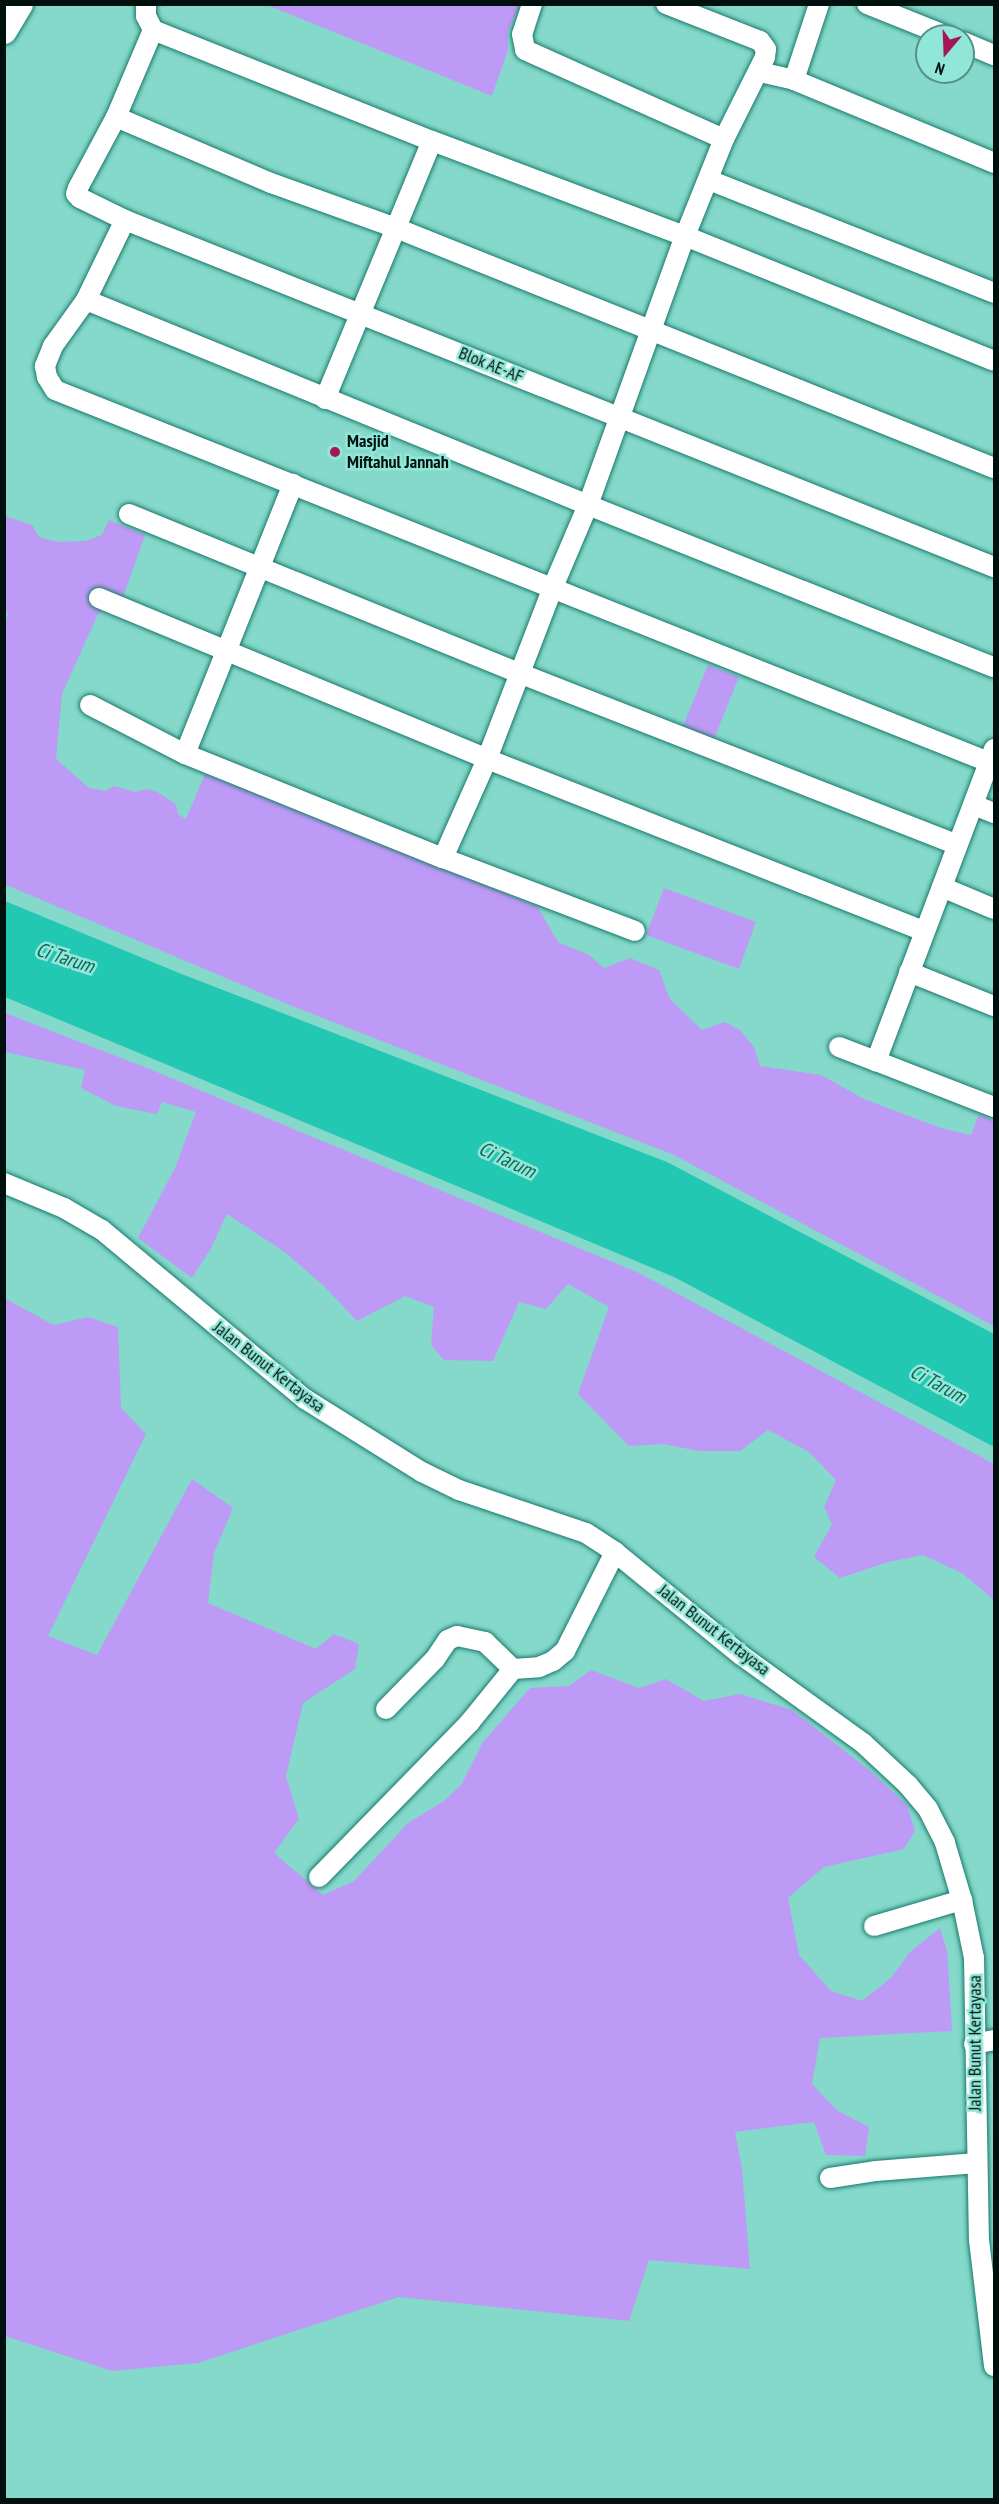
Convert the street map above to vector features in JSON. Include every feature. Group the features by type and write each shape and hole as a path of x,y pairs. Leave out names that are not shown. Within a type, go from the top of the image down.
{"main road":[{"path":"4,31 20,4"}],"street":[{"path":"146,4 146,16 153,30 432,141 685,236 994,361"},
{"path":"532,4 522,34 525,50 724,140"},
{"path":"443,858 487,759 553,587 588,505 685,236 724,140 760,72 766,49 760,41 666,4"},
{"path":"794,80 819,4"},
{"path":"867,4 916,24"},
{"path":"153,30 116,117 271,183 396,228 994,468"},
{"path":"975,47 994,55"},
{"path":"760,72 794,80 994,163"},
{"name":"Blok AE-AF","path":"116,117 76,194 125,219 994,567"},
{"path":"325,399 432,141"},
{"path":"709,180 994,293"},
{"path":"125,219 86,300 53,346 45,366 47,377 55,390 553,587 992,755 876,1061"},
{"path":"86,300 325,399 994,667"},
{"path":"185,754 293,484"},
{"path":"129,514 519,673 957,845"},
{"path":"99,598 487,759 924,931"},
{"path":"90,705 185,754 443,858 635,931"},
{"path":"974,804 994,813"},
{"path":"942,887 994,909"},
{"path":"909,972 994,1006"},
{"path":"839,1047 994,1107"},
{"name":"Jalan Bunut Kertayasa","path":"4,1183 64,1209 102,1230 305,1399 423,1472 459,1490 586,1533 615,1552 741,1655 863,1743 908,1785 928,1809 945,1843 962,1900 974,1958 979,2240 994,2359"},
{"path":"319,1877 470,1722 513,1669 539,1667 553,1661 565,1651 615,1552"},
{"path":"386,1709 435,1659 448,1640 457,1636 485,1642 513,1669"},
{"path":"874,1926 962,1900"},
{"path":"974,2044 994,2040"},
{"path":"830,2178 876,2171 977,2163"}],"shaded area":[{"path":"267,5 520,5 508,31 508,50 492,96"},
{"path":"5,516 32,525 39,537 58,542 85,541 102,535 109,520 145,535 123,597 98,614 62,694 56,759 89,788 106,791 114,786 135,792 147,789 157,792 176,804 178,814 186,819 205,774 537,906 558,942 589,955 604,968 630,958 659,970 670,999 702,1030 725,1022 740,1030 754,1047 760,1066 821,1075 864,1099 941,1128 971,1135 979,1115 994,1121 994,1326 674,1155 292,1006 4,884 4,627 8,613 4,607"},
{"path":"708,665 739,677 714,739 683,726"},
{"path":"664,888 756,922 739,969 646,935"},
{"path":"5,1013 147,1068 639,1273 994,1464 994,1600 962,1573 923,1555 888,1562 840,1578 814,1557 832,1524 824,1507 836,1480 809,1452 768,1430 740,1451 699,1451 663,1444 629,1446 578,1394 609,1307 568,1284 546,1309 519,1302 493,1361 444,1360 431,1345 434,1307 405,1296 357,1321 324,1286 286,1253 227,1214 210,1250 192,1278 138,1238 175,1168 196,1112 162,1102 157,1114 116,1106 81,1088 85,1070 5,1052"},
{"path":"4,1298 54,1325 88,1317 118,1327 121,1408 146,1434 48,1636 97,1655 192,1479 233,1508 214,1553 208,1603 316,1649 334,1634 359,1644 355,1669 303,1703 286,1776 299,1819 274,1853 323,1895 354,1881 408,1823 444,1801 461,1785 483,1742 530,1688 569,1686 591,1670 639,1688 666,1679 704,1701 740,1694 792,1710 868,1769 907,1805 915,1831 904,1849 824,1867 788,1898 799,1955 831,1991 862,2001 891,1978 910,1952 940,1928 947,1951 952,2031 820,2038 812,2084 838,2111 869,2127 865,2156 826,2155 814,2122 735,2132 742,2168 750,2269 649,2260 629,2321 399,2297 198,2363 112,2371 5,2336"}],"water":[{"name":"Ci Tarum","path":"5,901 179,973 667,1162 994,1334 994,1447 674,1277 5,997"}],"place":[{"name":"Masjid Miftahul Jannah","path":"335,452"}]}
